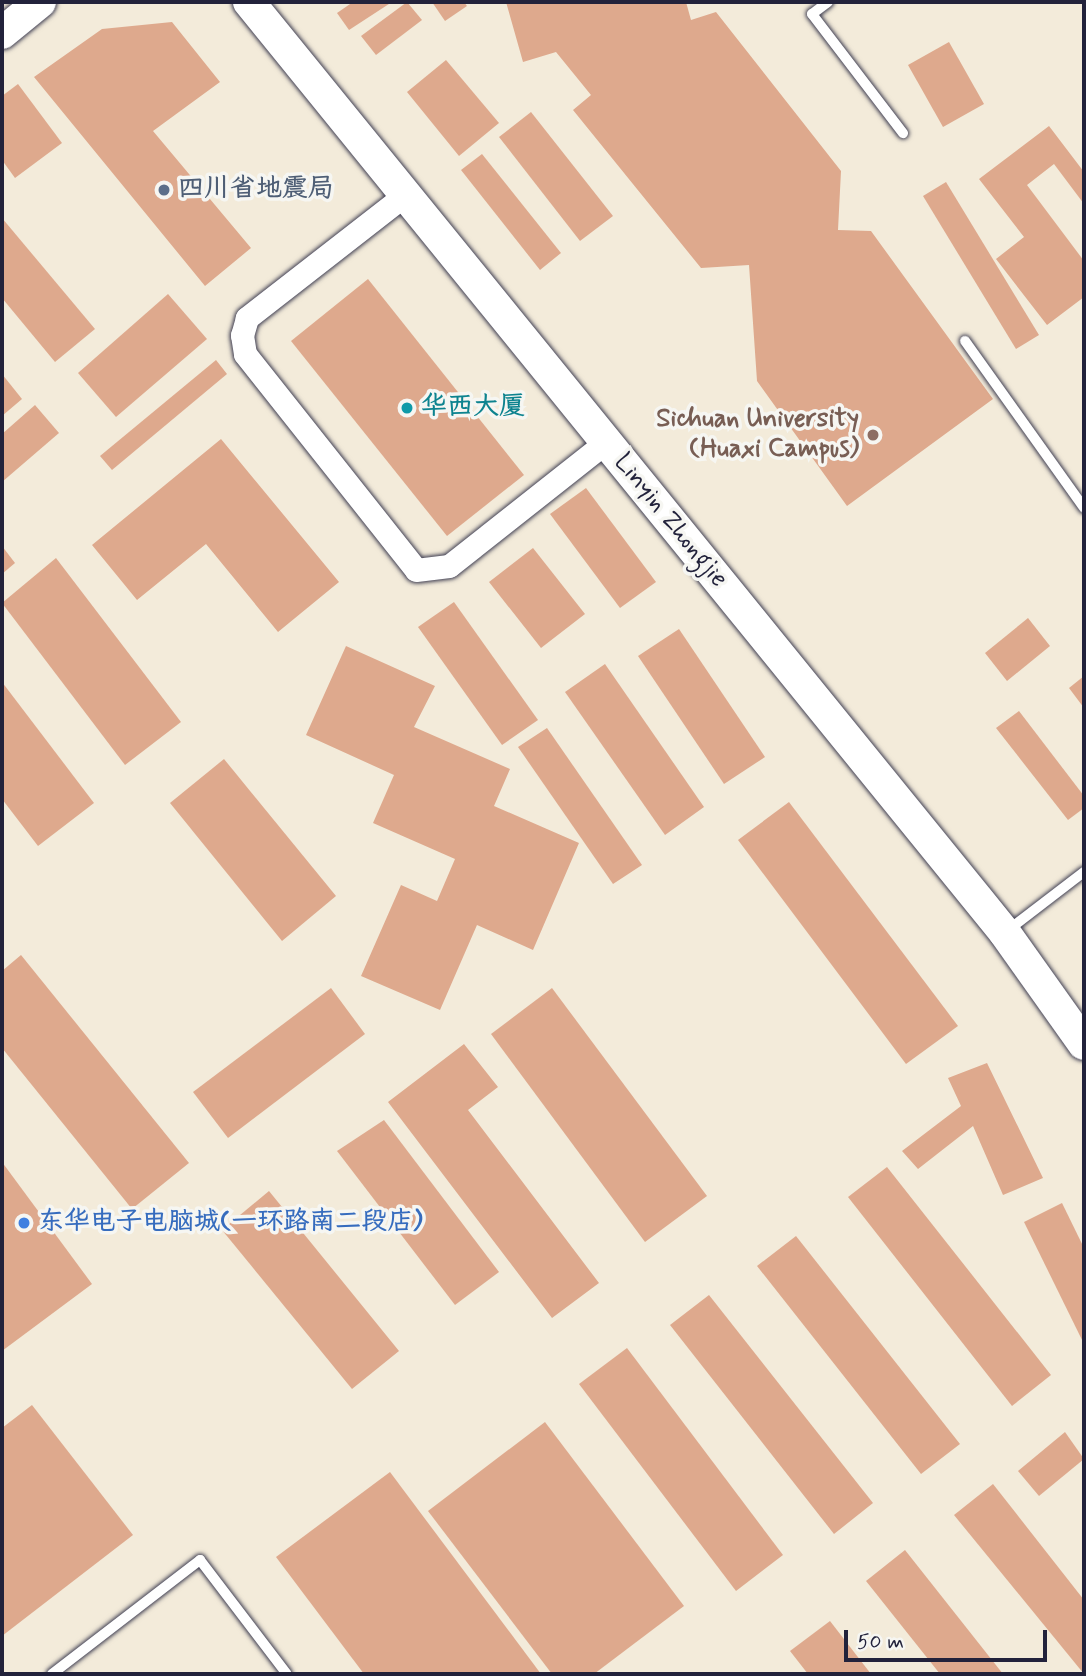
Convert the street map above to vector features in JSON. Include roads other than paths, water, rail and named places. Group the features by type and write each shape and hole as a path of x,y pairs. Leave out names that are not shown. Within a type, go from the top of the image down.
{"street":[{"path":"2,33 40,2"},
{"name":"Linyin Zhongjie","path":"249,2 1005,933 1084,1044"},
{"path":"406,194 247,318 242,335 245,354 416,570 449,566 606,442"}],"lane":[{"path":"828,2 812,14 903,133"},
{"path":"965,341 1084,508"},
{"path":"1005,933 1084,872"},
{"path":"52,1674 200,1560 287,1674"}],"place":[{"name":"四川省地震局","path":"164,190"},
{"name":"华西大厦","path":"407,408"},
{"name":"Sichuan University (Huaxi Campus)","path":"873,435"},
{"name":"东华电子电脑城(一环路南二段店)","path":"24,1223"}]}
